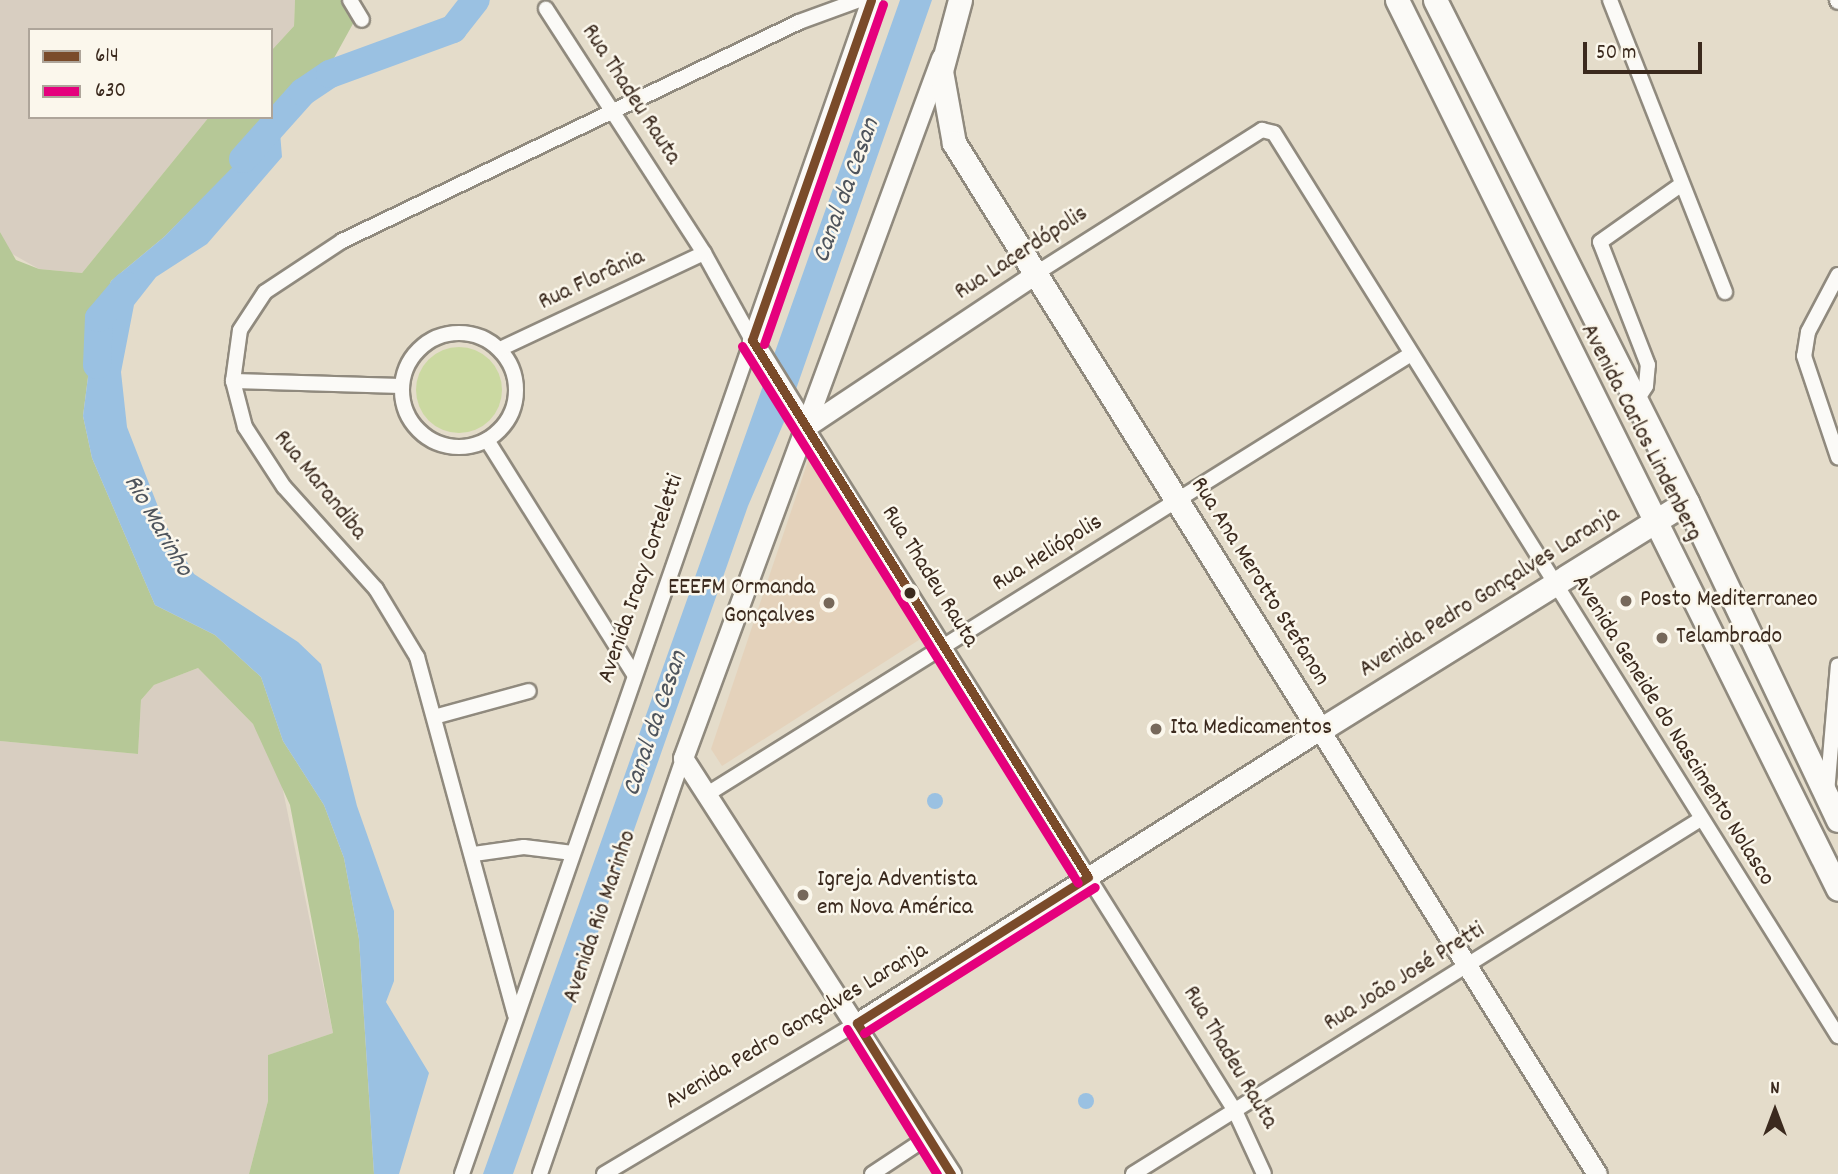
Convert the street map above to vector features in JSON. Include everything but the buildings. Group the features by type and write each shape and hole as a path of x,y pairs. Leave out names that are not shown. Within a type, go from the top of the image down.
{"main road":[{"name":"Rua Ana Merotto Stefanon","path":"960,0 944,47 941,96 954,143 1320,730"},
{"name":"Avenida Carlos Lindenberg","path":"1397,0 1838,889"},
{"name":"Avenida Carlos Lindenberg","path":"1435,0 1687,502 1838,820"},
{"name":"Avenida Pedro Gonçalves Laranja","path":"1320,730 1554,588 1655,520 1687,502"}],"street":[{"path":"350,0 362,20"},
{"name":"Rua Marandiba","path":"515,1015 438,716 397,619 262,458 245,428 233,381 235,348 250,310 291,270 799,22 859,0"},
{"name":"Avenida Iracy Corteletti","path":"462,1174 515,1015 871,0"},
{"path":"1610,0 1725,292"},
{"name":"Rua Thadeu Rauta","path":"545,9 704,253 768,366 1235,1111 1264,1174"},
{"name":"Avenida Rio Marinho","path":"540,1174 683,758 944,47"},
{"name":"Rua Lacerdópolis","path":"806,427 1035,274 1269,130"},
{"name":"Avenida Geneide do Nascimento Nolasco","path":"1269,130 1699,820 1838,1035"},
{"path":"1635,403 1646,386 1648,365 1600,242 1682,184"},
{"name":"Rua Florânia","path":"500,349 704,253"},
{"path":"1838,275 1808,332 1804,356 1838,457"},
{"path":"471,334 500,349 515,375 514,405 486,440 453,446 429,437 410,419 402,386 413,356 439,336 471,334"},
{"name":"Rua Heliópolis","path":"709,793 1411,354"},
{"path":"233,381 402,386"},
{"path":"486,440 634,674"},
{"path":"1827,798 1838,665"},
{"path":"438,716 529,691"},
{"name":"Avenida Pedro Gonçalves Laranja","path":"604,1174 627,1169 1320,730"},
{"name":"Rua Ana Merotto Stefanon","path":"1320,730 1597,1174"},
{"path":"683,758 709,793 951,1174"},
{"name":"Rua João José Pretti","path":"1133,1174 1699,820"},
{"path":"474,854 524,847 573,853"},
{"path":"872,1174 928,1137"}],"shaded area":[{"path":"0,0 295,0 294,26 273,49 273,28 28,28 28,119 207,119 82,273 39,269 7,251 0,232"},
{"name":"EEEFM Ormanda Gonçalves","path":"809,458 922,638 722,766 711,749"},
{"path":"198,668 253,724 279,771 333,1033 268,1055 268,1101 249,1174 0,1174 0,741 138,754 141,700 154,685"}],"green space":[{"path":"295,0 343,0 355,20 322,80 164,237 111,281 93,338 83,416 92,458 155,605 215,635 261,677 283,741 324,805 344,858 359,939 374,1174 249,1174 268,1101 268,1055 333,1033 290,805 253,724 198,668 154,685 141,700 138,754 0,741 0,232 16,260 39,269 82,273 207,119 273,119 273,49 294,26"},
{"path":"459,347 483,354 495,366 502,390 495,414 483,426 459,433 435,426 423,414 416,390 423,366 435,354"}],"water":[{"name":"Canal da Cesan","path":"900,0 932,0 787,415 748,506 513,1174 483,1174"},
{"path":"269,130 280,132 282,157 207,244 156,277 134,305 121,372 127,427 164,522 194,574 298,642 321,664 357,806 394,911 394,981 386,1002 429,1073 399,1174 374,1174 359,939 344,858 324,805 283,741 261,677 215,635 155,605 92,458 83,416 93,338 111,281 164,237"},
{"path":"935,793 943,801 935,809 927,801"},
{"path":"1086,1093 1094,1101 1086,1109 1078,1101"}],"waterway":[{"name":"Rio Marinho","path":"243,159 303,92 330,74 453,29 476,0"},
{"name":"Rio Marinho","path":"97,365 99,318 126,286"}],"transit line":[{"name":"614","path":"752,340 871,0"},
{"name":"630","path":"764,344 883,4"},
{"name":"614","path":"752,340 1088,877"},
{"name":"630","path":"742,346 1078,883"},
{"name":"614","path":"857,1023 1088,877"},
{"name":"630","path":"864,1033 1095,887"},
{"name":"614","path":"857,1023 951,1174"},
{"name":"630","path":"847,1029 937,1174"}],"place":[{"name":"Posto Mediterraneo","path":"1626,601"},
{"name":"EEEFM Ormanda Gonçalves","path":"829,603"},
{"name":"Telambrado","path":"1662,638"},
{"name":"Ita Medicamentos","path":"1156,729"},
{"name":"Igreja Adventista em Nova América","path":"803,895"}]}
